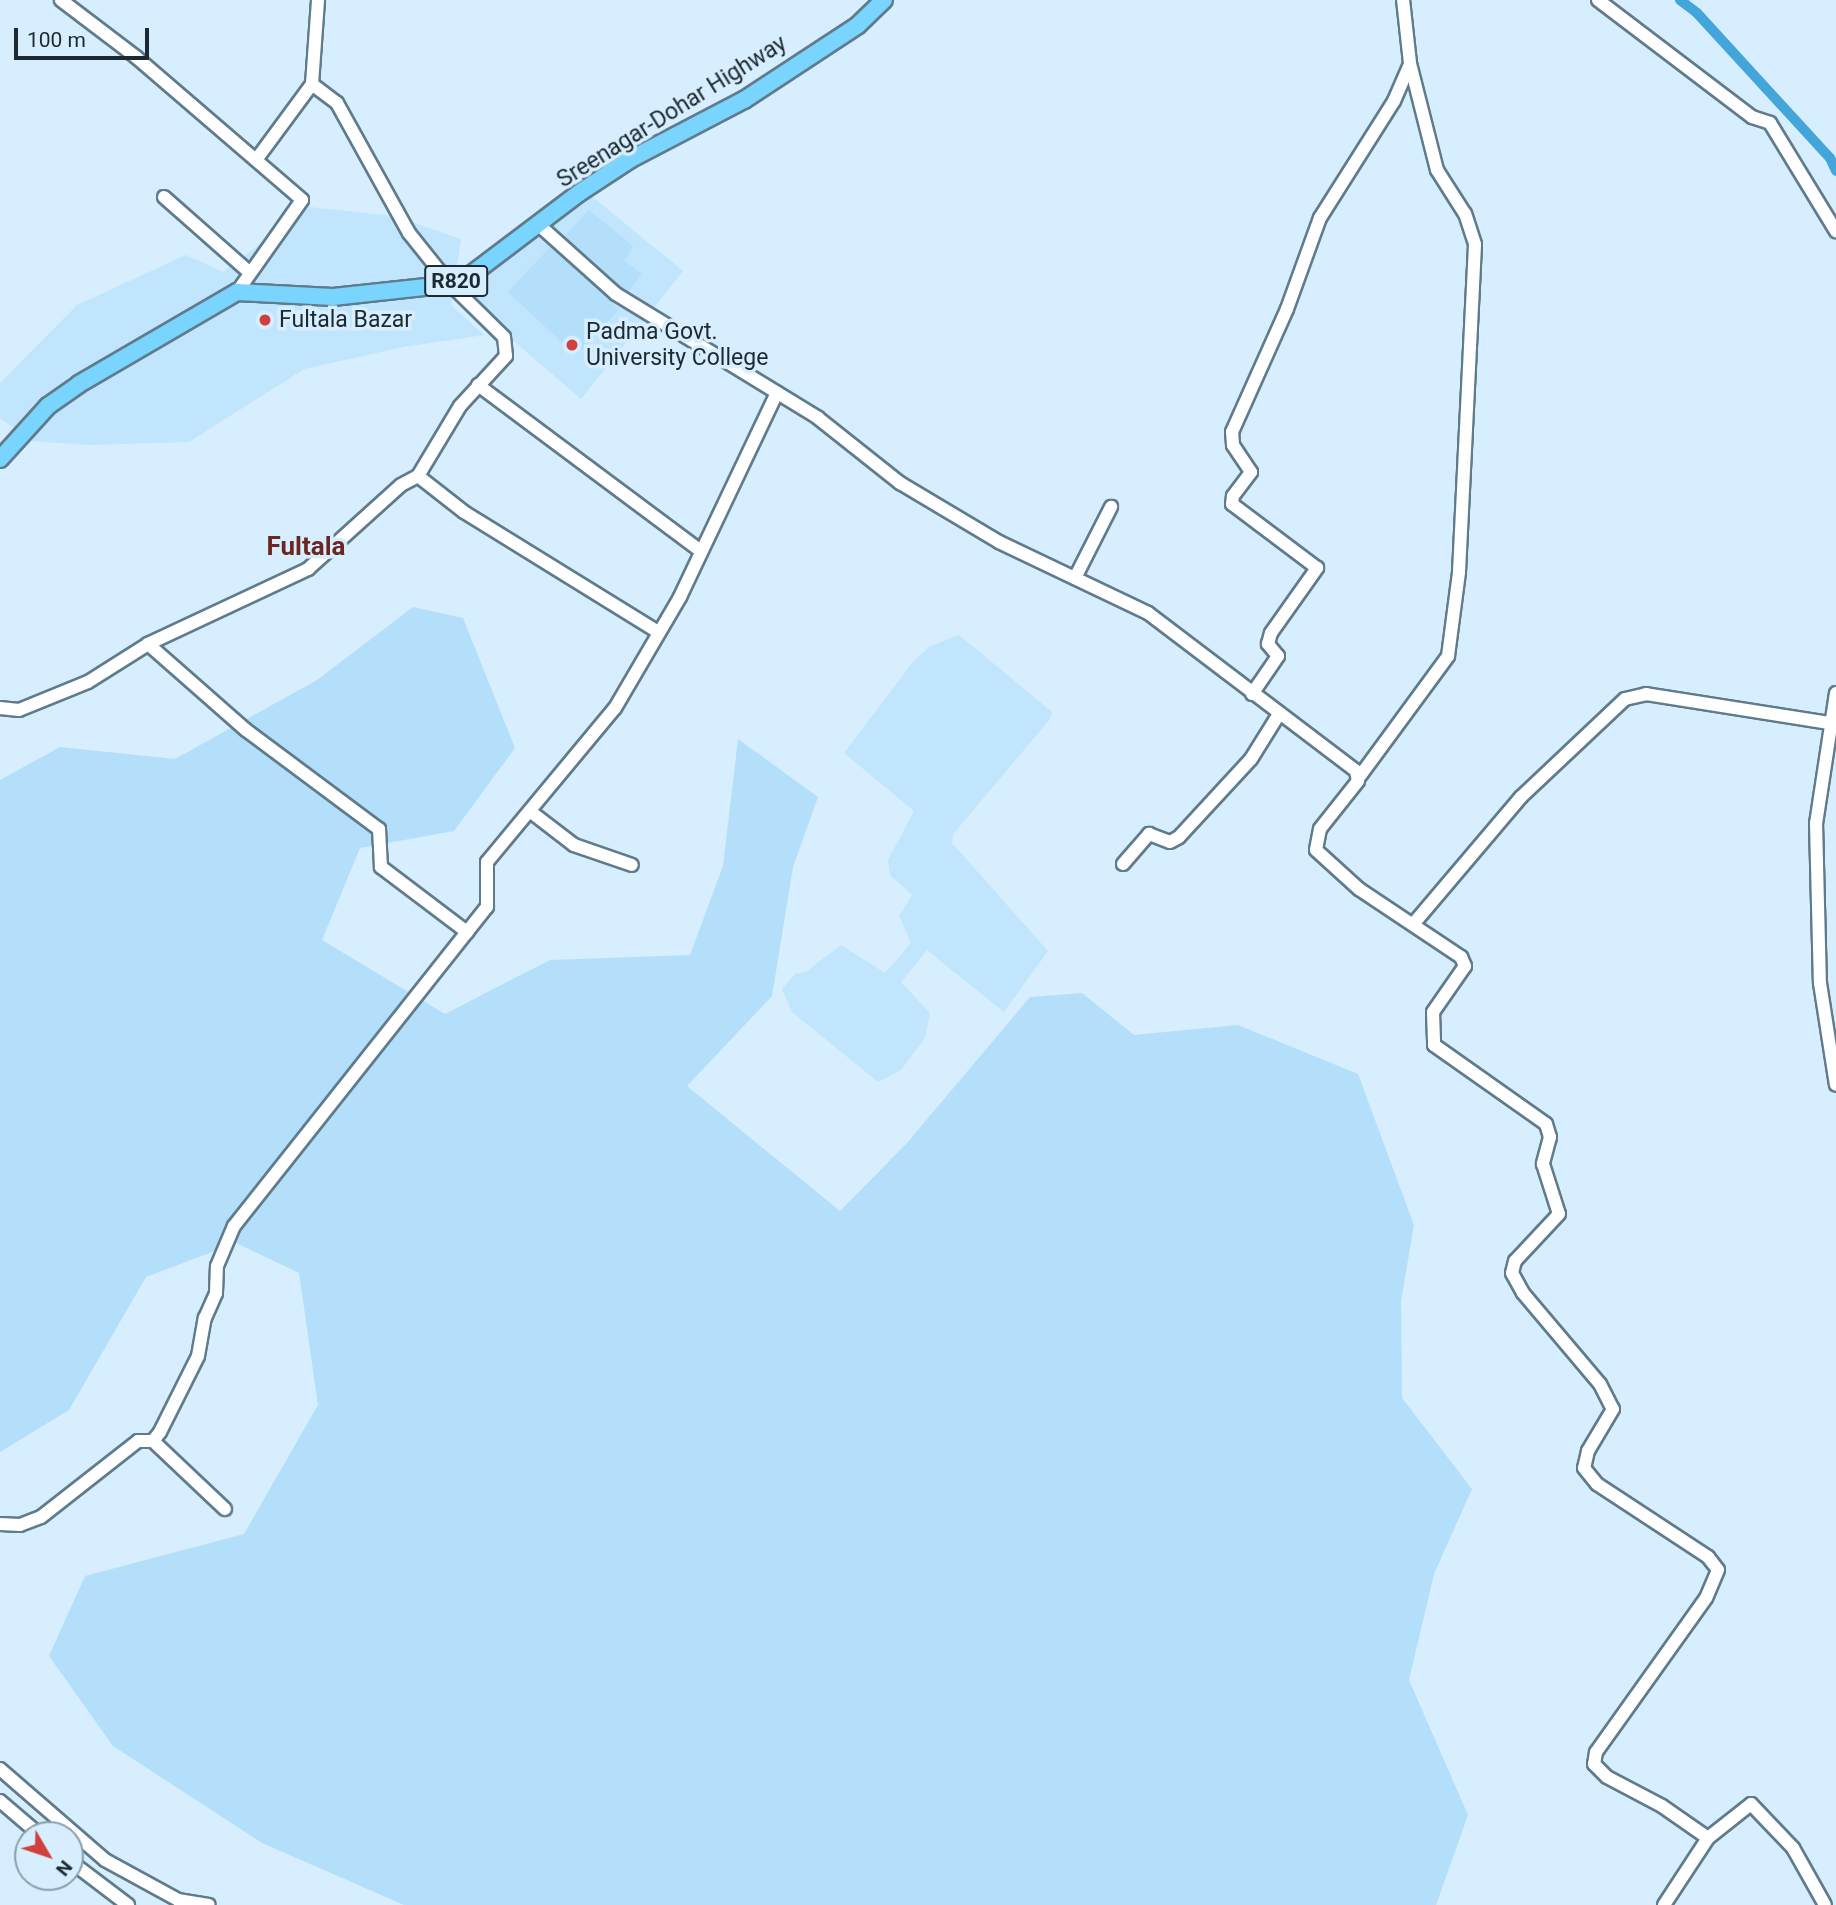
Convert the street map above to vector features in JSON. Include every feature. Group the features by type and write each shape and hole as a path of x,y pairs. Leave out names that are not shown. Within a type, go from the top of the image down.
{"main road":[{"name":"Sreenagar-Dohar Highway","path":"237,292 334,296 449,283 468,277 631,159 744,100 858,24 884,0"},
{"path":"0,459 48,406 79,384 237,292"}],"street":[{"path":"61,0 136,57 303,202 249,272 237,292"},
{"path":"256,160 312,84 318,0"},
{"path":"1404,0 1410,63 1437,170 1465,214 1475,244 1459,572 1448,656 1320,829 1316,850 1359,889 1415,922 1461,957 1465,966 1433,1012 1434,1045 1546,1124 1550,1137 1544,1164 1559,1214 1515,1261 1512,1273 1523,1293 1600,1384 1613,1409 1588,1451 1584,1468 1597,1484 1708,1557 1718,1570 1706,1598 1594,1758 1606,1776 1709,1838"},
{"path":"1598,0 1752,117 1766,119 1836,231"},
{"path":"1252,694 1277,661 1278,656 1268,644 1271,634 1317,568 1233,504 1233,496 1251,472 1233,445 1233,432 1287,309 1320,218 1394,101 1410,63"},
{"path":"0,708 19,710 88,682 148,644 308,569 401,485 418,476 460,406 506,356 508,346 449,283 409,233 337,103 312,84"},
{"path":"164,197 249,272"},
{"path":"539,225 616,294 818,418 900,483 999,542 1147,613 1360,776"},
{"path":"478,385 655,522 701,551"},
{"path":"153,1441 198,1356 205,1318 216,1293 217,1266 234,1226 487,907 487,862 531,812 575,751 606,723 701,551 777,393"},
{"path":"418,476 464,512 658,632"},
{"path":"1075,578 1111,507"},
{"path":"148,644 246,730 379,828 381,867 467,932"},
{"path":"1836,693 1816,823 1820,983 1836,1085"},
{"path":"1415,922 1521,797 1625,699 1646,694 1830,723"},
{"path":"1123,864 1149,834 1170,842 1179,837 1251,759 1279,714"},
{"path":"531,812 574,845 632,865"},
{"path":"0,1524 20,1525 41,1517 138,1441 153,1441 225,1508"},
{"path":"0,1769 105,1860 177,1900 209,1905"},
{"path":"0,1801 24,1821"},
{"path":"1664,1905 1709,1838 1751,1804 1793,1848 1825,1905"},
{"path":"84,1872 128,1905"}],"shaded area":[{"name":"Padma Govt. University College","path":"588,193 683,271 581,399 457,292"},
{"name":"Fultala Bazar","path":"309,207 394,216 461,239 451,305 484,335 403,347 304,369 189,442 87,445 32,441 0,418 0,383 77,305 186,255 223,272"},
{"path":"589,210 633,246 625,261 642,274 625,296 558,243"},
{"path":"551,246 619,309 576,356 508,292"},
{"path":"413,607 463,618 515,748 454,831 360,848 322,940 445,1014 550,960 690,955 723,866 738,739 818,797 793,867 772,996 687,1086 840,1211 907,1143 1030,997 1082,993 1134,1035 1238,1025 1358,1074 1414,1225 1401,1301 1402,1398 1472,1489 1434,1574 1409,1680 1468,1815 1436,1905 404,1905 262,1843 113,1746 49,1656 85,1576 244,1534 318,1405 299,1273 236,1243 146,1277 69,1410 0,1452 0,780 60,747 175,759 317,680"},
{"path":"959,635 1052,712 1050,719 954,833 952,843 1048,951 1004,1012 927,950 901,982 930,1013 925,1038 901,1070 878,1082 792,1012 782,989 795,974 806,972 841,945 885,973 911,943 899,916 912,895 890,875 888,860 914,811 844,753 913,662 929,647"}],"waterway":[{"path":"1680,0 1697,13 1830,158 1836,171"}],"place":[{"name":"Fultala Bazar","path":"265,320"},
{"name":"Padma Govt. University College","path":"572,345"}],"district":[{"name":"Fultala","path":"306,547"}]}
